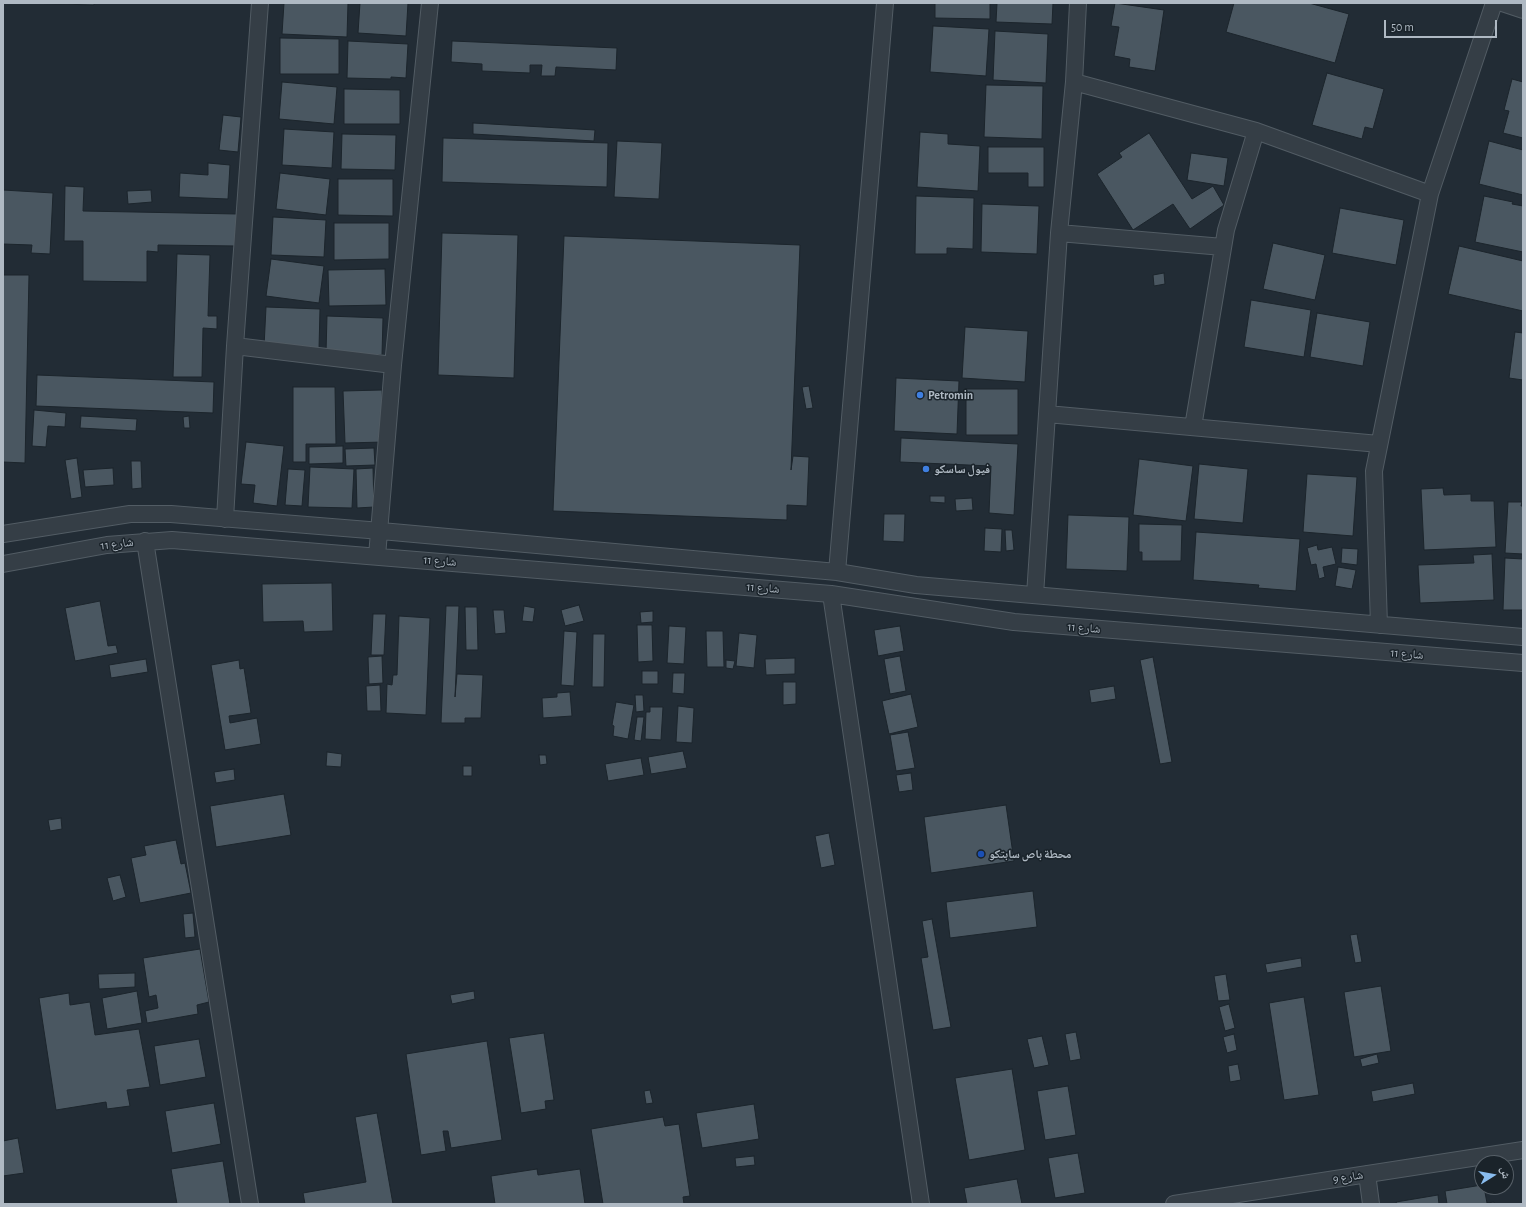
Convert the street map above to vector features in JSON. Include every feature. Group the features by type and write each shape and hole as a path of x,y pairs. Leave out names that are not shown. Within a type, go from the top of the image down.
{"street":[{"path":"225,519 235,346 260,3"},
{"path":"377,556 381,531 393,365 430,3"},
{"path":"837,572 885,3"},
{"path":"1035,596 1059,233 1074,82 1078,3"},
{"path":"1379,625 1374,471 1430,194 1494,3"},
{"path":"1502,3 1523,10"},
{"path":"1074,82 1256,132 1430,194"},
{"path":"1193,427 1226,230 1256,132"},
{"path":"1059,233 1223,247"},
{"path":"235,346 393,365"},
{"path":"1047,414 1379,444"},
{"name":"شارع 11","path":"3,534 130,514 150,513 381,531 837,572 916,585 1035,596 1523,637"},
{"name":"شارع 11","path":"3,564 107,545 172,540 832,594 1014,622 1523,663"},
{"path":"146,541 250,1204"},
{"path":"832,594 921,1204"},
{"name":"شارع 9","path":"1174,1204 1523,1150"},
{"path":"1367,1174 1371,1204"}],"building":[{"path":"27,3 94,3 94,5"},
{"path":"284,3 348,3 347,37 282,34"},
{"path":"360,3 408,3 406,36 358,33"},
{"path":"935,3 990,3 990,19 935,18"},
{"path":"997,3 1053,3 1052,24 996,22"},
{"path":"1115,3 1164,10 1155,71 1129,67 1130,59 1114,56 1119,27 1111,26"},
{"path":"1234,3 1309,3 1349,14 1335,63 1226,32"},
{"path":"933,26 989,29 986,76 930,72"},
{"path":"995,31 1048,34 1046,83 993,80"},
{"path":"280,38 339,39 339,74 280,74"},
{"path":"348,41 408,44 406,78 347,78"},
{"path":"452,41 617,48 616,70 556,67 555,76 541,76 542,65 530,65 530,73 482,71 482,64 451,62"},
{"path":"1327,73 1384,89 1373,129 1365,127 1362,139 1312,125"},
{"path":"1512,79 1523,82 1523,138 1503,133 1509,111 1504,110"},
{"path":"282,82 337,87 334,124 279,119"},
{"path":"986,85 1043,86 1042,139 984,137"},
{"path":"344,89 400,90 400,124 344,124"},
{"path":"223,115 241,117 238,152 219,150"},
{"path":"473,123 595,130 594,141 473,134"},
{"path":"284,129 334,132 332,168 282,165"},
{"path":"920,132 948,134 948,144 980,146 978,191 917,187"},
{"path":"1149,133 1192,199 1213,186 1224,205 1190,229 1173,204 1133,230 1097,174 1122,157 1119,153"},
{"path":"342,134 396,135 395,170 341,169"},
{"path":"443,138 608,143 607,187 442,182"},
{"path":"617,141 662,143 659,199 614,197"},
{"path":"1489,141 1523,150 1523,195 1479,184"},
{"path":"988,147 1044,147 1044,187 1028,187 1028,173 988,173"},
{"path":"1191,153 1228,158 1224,186 1187,180"},
{"path":"208,163 230,165 228,199 179,197 180,173 208,175"},
{"path":"280,173 330,179 326,215 276,209"},
{"path":"338,179 393,179 393,216 338,215"},
{"path":"65,186 84,187 83,211 237,214 237,246 158,245 158,252 147,251 147,282 83,281 83,241 64,241"},
{"path":"3,190 53,193 50,254 31,253 32,245 3,244"},
{"path":"151,190 152,202 128,204 127,191"},
{"path":"916,196 974,198 973,249 947,248 947,254 915,254"},
{"path":"1484,196 1513,202 1512,204 1523,206 1523,252 1475,242"},
{"path":"982,204 1039,206 1037,254 981,252"},
{"path":"1340,208 1404,220 1396,265 1332,253"},
{"path":"273,217 326,220 324,257 271,255"},
{"path":"334,223 389,223 389,259 334,260"},
{"path":"442,233 518,235 514,378 438,375"},
{"path":"564,236 800,245 791,470 793,456 809,457 807,506 787,505 787,520 553,511"},
{"path":"1273,243 1325,255 1315,300 1263,289"},
{"path":"1459,246 1523,261 1523,311 1448,294"},
{"path":"177,254 210,255 208,316 217,316 217,329 203,328 202,377 173,377"},
{"path":"271,259 324,266 319,303 266,296"},
{"path":"385,269 386,305 329,306 328,270"},
{"path":"1164,273 1165,284 1154,286 1153,275"},
{"path":"3,275 29,275 25,463 3,462"},
{"path":"1251,300 1311,310 1304,357 1244,347"},
{"path":"266,307 320,309 319,349 264,347"},
{"path":"1317,313 1370,322 1363,366 1310,357"},
{"path":"327,316 383,318 382,355 326,353"},
{"path":"965,327 1028,331 1025,382 962,378"},
{"path":"1515,332 1523,333 1523,380 1509,378"},
{"path":"37,375 214,382 213,413 36,406"},
{"path":"896,378 959,381 957,434 894,431"},
{"path":"809,386 813,408 806,409 802,387"},
{"path":"293,387 335,387 336,444 306,444 306,462 293,462"},
{"path":"966,389 1018,389 1018,435 966,435"},
{"path":"382,390 384,442 345,443 343,391"},
{"path":"34,410 66,413 65,427 48,426 46,447 32,446"},
{"path":"81,416 137,419 136,431 80,428"},
{"path":"189,416 190,428 184,428 183,417"},
{"path":"901,438 1018,444 1014,515 989,513 991,466 900,462"},
{"path":"246,442 284,446 277,506 253,503 255,485 241,484"},
{"path":"343,446 343,463 309,464 309,447"},
{"path":"374,448 375,465 346,466 345,449"},
{"path":"77,458 82,497 71,499 65,460"},
{"path":"1139,459 1193,466 1186,521 1133,515"},
{"path":"131,461 141,461 142,488 132,489"},
{"path":"1199,464 1248,469 1243,523 1194,519"},
{"path":"310,467 354,469 352,508 308,507"},
{"path":"113,468 114,485 85,487 83,470"},
{"path":"373,468 374,507 357,508 356,469"},
{"path":"288,469 305,470 302,506 285,505"},
{"path":"1307,474 1357,477 1353,536 1303,532"},
{"path":"1443,488 1444,495 1471,494 1471,501 1494,501 1496,547 1424,550 1421,489"},
{"path":"930,496 945,496 945,503 930,502"},
{"path":"972,498 973,510 956,511 955,499"},
{"path":"1508,502 1522,502 1523,554 1505,553"},
{"path":"884,514 905,514 904,542 883,541"},
{"path":"1068,515 1129,517 1127,571 1066,569"},
{"path":"1139,524 1182,525 1181,561 1142,561 1142,552 1139,552"},
{"path":"985,528 1002,529 1001,552 984,551"},
{"path":"1005,530 1012,530 1014,550 1006,551"},
{"path":"1196,532 1300,539 1296,591 1258,588 1259,585 1193,580"},
{"path":"1317,545 1318,550 1332,547 1336,564 1323,567 1325,577 1319,579 1316,564 1311,565 1307,548"},
{"path":"1342,548 1358,549 1357,565 1341,563"},
{"path":"1492,554 1494,600 1420,603 1418,565 1474,563 1473,555"},
{"path":"1505,558 1523,559 1523,610 1503,610"},
{"path":"1338,567 1356,570 1352,589 1335,586"},
{"path":"332,583 333,631 304,632 303,621 263,622 262,584"},
{"path":"100,601 108,646 116,645 118,653 75,661 65,608"},
{"path":"579,605 584,621 565,626 561,610"},
{"path":"446,606 459,606 455,697 457,674 483,675 481,718 465,718 465,723 441,723"},
{"path":"524,606 535,608 533,622 522,621"},
{"path":"465,607 477,607 478,650 466,650"},
{"path":"493,610 504,610 506,633 495,634"},
{"path":"653,611 653,622 641,623 640,612"},
{"path":"373,614 386,614 384,655 371,655"},
{"path":"399,616 430,618 426,715 386,713 387,684 392,685 393,675 397,675"},
{"path":"637,625 652,625 653,661 638,662"},
{"path":"669,626 686,627 684,664 667,663"},
{"path":"900,626 904,651 878,656 874,630"},
{"path":"564,631 577,632 574,686 561,685"},
{"path":"706,631 723,631 724,667 707,667"},
{"path":"739,633 757,635 754,668 736,666"},
{"path":"593,634 605,634 604,687 592,687"},
{"path":"382,656 383,683 369,684 368,657"},
{"path":"900,656 906,691 890,694 884,659"},
{"path":"1153,657 1172,762 1160,764 1140,660"},
{"path":"795,658 795,674 766,675 765,659"},
{"path":"146,659 148,672 111,678 109,665"},
{"path":"239,660 240,669 244,668 251,713 229,716 230,723 257,718 261,744 225,750 211,665"},
{"path":"726,660 735,661 733,669 726,668"},
{"path":"642,671 658,671 658,684 642,684"},
{"path":"673,673 685,673 684,694 672,693"},
{"path":"783,682 796,682 796,704 783,705"},
{"path":"380,685 381,711 367,711 366,686"},
{"path":"1114,686 1116,699 1091,703 1089,690"},
{"path":"570,692 572,716 543,718 542,698 557,697 557,693"},
{"path":"911,694 918,727 889,734 882,701"},
{"path":"635,695 643,695 644,711 636,712"},
{"path":"616,702 634,705 628,739 613,736 614,726 612,725"},
{"path":"678,706 694,708 692,743 676,742"},
{"path":"650,707 663,707 661,740 645,739 646,712 650,712"},
{"path":"637,717 644,717 641,741 634,740"},
{"path":"908,732 915,768 896,771 890,735"},
{"path":"683,751 687,768 651,774 648,757"},
{"path":"327,752 342,754 341,767 326,766"},
{"path":"539,755 546,755 547,764 540,765"},
{"path":"641,758 644,775 608,781 605,764"},
{"path":"463,766 472,766 472,776 463,776"},
{"path":"234,769 235,780 216,783 214,772"},
{"path":"911,773 913,790 899,792 896,775"},
{"path":"284,794 291,835 216,847 210,806"},
{"path":"1006,805 1014,861 931,873 924,817"},
{"path":"61,818 62,829 50,831 48,820"},
{"path":"829,833 835,865 821,868 815,836"},
{"path":"176,840 181,864 185,863 191,893 140,903 131,858 146,855 144,846"},
{"path":"120,875 126,897 113,901 107,878"},
{"path":"1033,891 1037,927 950,938 946,902"},
{"path":"193,913 195,937 185,938 183,914"},
{"path":"932,919 951,1027 933,1030 921,958 928,957 922,921"},
{"path":"1357,934 1362,962 1355,963 1350,935"},
{"path":"200,949 209,1002 197,1005 198,1014 147,1023 145,1011 158,1008 156,995 149,997 143,958"},
{"path":"1301,958 1302,967 1267,973 1265,964"},
{"path":"135,973 135,987 99,989 98,974"},
{"path":"1226,974 1230,1000 1218,1001 1214,976"},
{"path":"1381,986 1391,1051 1354,1057 1344,992"},
{"path":"137,991 142,1023 107,1029 102,998"},
{"path":"474,991 475,999 452,1004 450,995"},
{"path":"69,993 70,1005 90,1002 95,1035 139,1029 150,1087 127,1090 130,1106 107,1109 106,1102 56,1110 39,998"},
{"path":"1304,997 1319,1095 1284,1100 1269,1003"},
{"path":"1229,1004 1235,1028 1225,1031 1219,1007"},
{"path":"1076,1032 1081,1059 1070,1061 1065,1034"},
{"path":"544,1033 554,1100 545,1101 546,1109 521,1113 509,1038"},
{"path":"1234,1034 1237,1050 1227,1053 1223,1037"},
{"path":"1042,1036 1049,1065 1034,1068 1027,1039"},
{"path":"199,1039 206,1077 160,1085 154,1046"},
{"path":"487,1041 502,1140 451,1148 448,1131 443,1131 446,1151 421,1155 406,1054"},
{"path":"1377,1054 1379,1063 1362,1067 1360,1059"},
{"path":"1238,1064 1241,1080 1230,1082 1228,1066"},
{"path":"1012,1069 1025,1150 969,1160 955,1078"},
{"path":"1413,1083 1415,1094 1373,1102 1371,1091"},
{"path":"1068,1086 1076,1135 1045,1140 1037,1091"},
{"path":"650,1090 653,1103 646,1104 644,1091"},
{"path":"214,1103 221,1144 172,1153 165,1111"},
{"path":"754,1104 759,1139 702,1148 696,1113"},
{"path":"377,1113 393,1204 305,1204 303,1193 366,1182 355,1117"},
{"path":"663,1117 665,1126 679,1124 690,1196 683,1197 684,1204 603,1204 591,1129"},
{"path":"18,1138 24,1173 3,1176 3,1141"},
{"path":"1078,1153 1085,1193 1055,1198 1048,1158"},
{"path":"754,1156 755,1165 736,1167 735,1158"},
{"path":"223,1161 230,1204 177,1204 171,1169"},
{"path":"537,1169 538,1175 580,1169 585,1204 495,1204 491,1176"},
{"path":"1017,1179 1022,1204 967,1204 964,1188"},
{"path":"1474,1186 1474,1195 1486,1195 1487,1203 1494,1202 1494,1204 1447,1204 1445,1191"},
{"path":"1438,1195 1439,1204 1397,1204 1396,1202"}],"place":[{"name":"Petromin","path":"920,395"},
{"name":"فيول ساسكو","path":"926,469"},
{"name":"محطة باص سابتكو","path":"981,854"}]}
